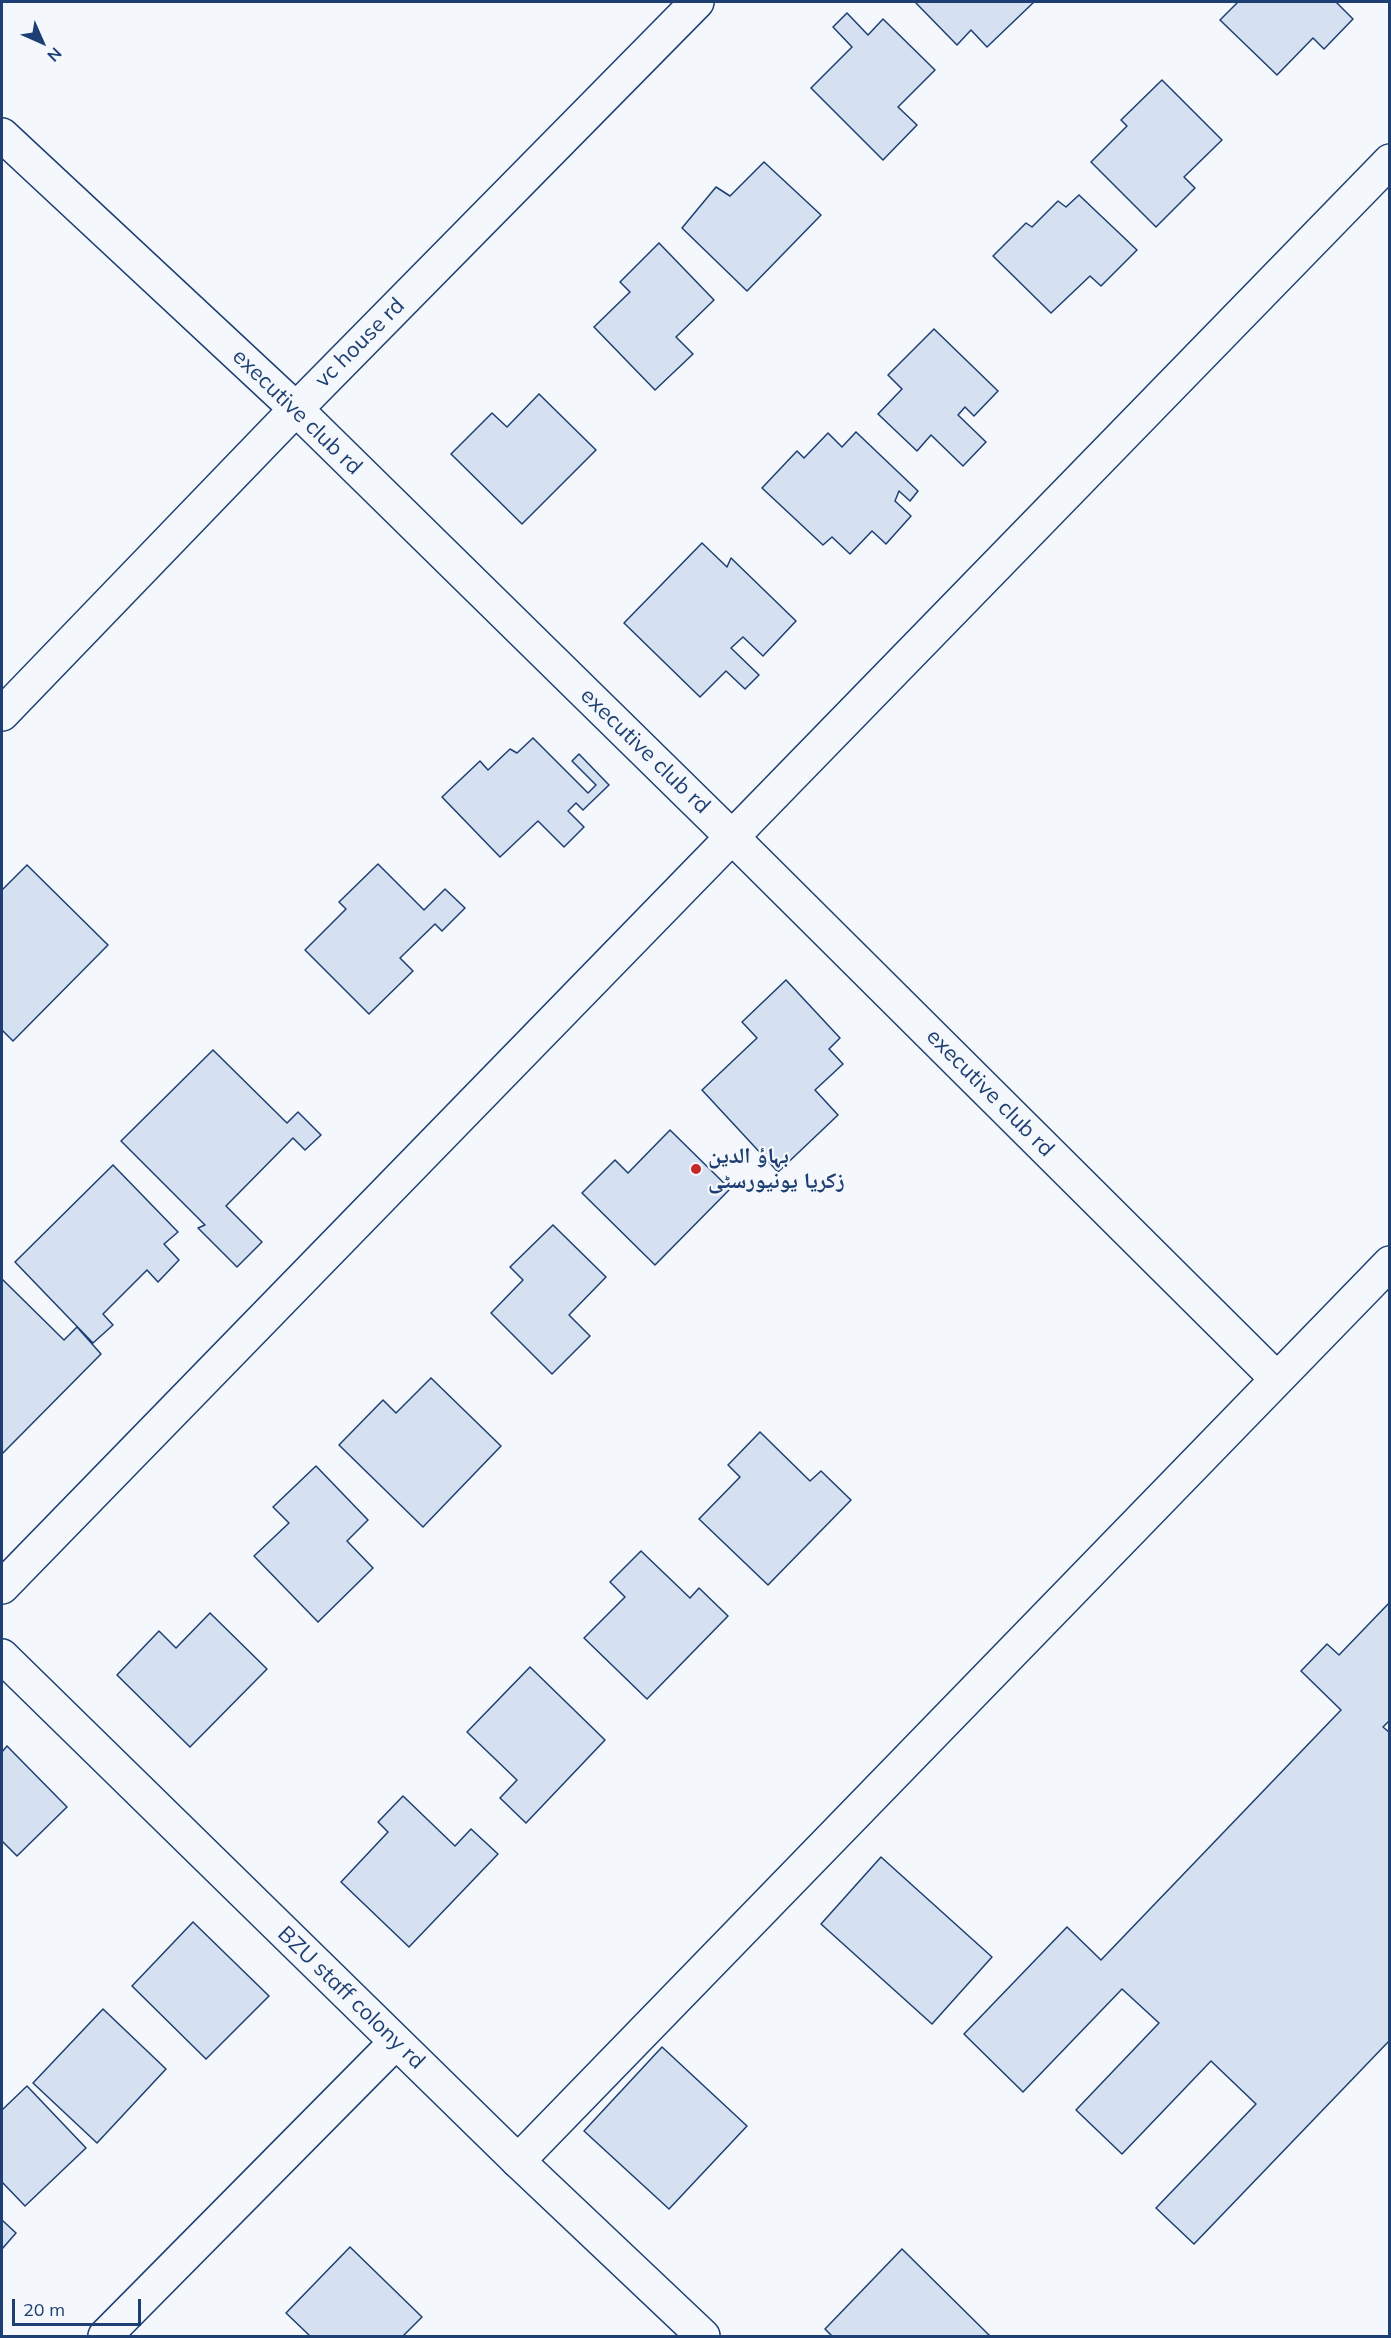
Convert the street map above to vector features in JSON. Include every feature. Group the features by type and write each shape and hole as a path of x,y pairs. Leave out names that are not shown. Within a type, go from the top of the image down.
{"street":[{"name":"vc house rd","path":"2,714 296,409 697,2"},
{"name":"executive club rd","path":"6,150 296,409 732,837 1277,1379"},
{"path":"2,1587 1389,161"},
{"path":"518,2161 1389,1263"},
{"name":"BZU staff colony rd","path":"2,1656 518,2161 703,2337"},
{"path":"105,2337 396,2042"}],"building":[{"path":"915,2 1034,2 987,47 971,30 957,45"},
{"path":"1238,2 1336,2 1353,19 1324,49 1313,38 1277,75 1220,20"},
{"path":"847,13 868,35 883,19 935,70 898,107 917,125 883,160 811,88 852,47 833,27"},
{"path":"1162,80 1222,140 1184,177 1195,188 1156,227 1091,162 1127,126 1121,120"},
{"path":"764,162 821,215 747,291 682,228 716,187 730,196"},
{"path":"1079,195 1137,250 1101,286 1090,276 1051,313 993,256 1026,223 1032,227 1058,201 1066,207"},
{"path":"659,243 714,300 676,337 693,354 655,390 594,327 630,292 620,282"},
{"path":"934,329 998,391 974,416 965,407 958,415 986,442 963,466 931,435 917,451 878,414 902,389 888,375"},
{"path":"539,394 596,450 522,524 451,454 492,413 507,427"},
{"path":"856,432 918,491 910,501 899,491 895,501 911,516 886,544 872,531 850,554 832,537 823,545 762,488 797,451 804,458 828,433 842,447"},
{"path":"702,543 727,567 731,558 796,621 763,656 743,637 731,648 759,675 745,689 726,671 700,697 624,623"},
{"path":"533,738 588,793 596,785 572,761 579,754 609,785 583,810 576,803 568,811 584,827 564,847 538,821 500,857 442,797 480,761 488,770 510,749 517,753"},
{"path":"378,864 424,910 445,889 465,908 442,931 435,924 400,958 413,971 369,1014 305,950 346,909 339,902"},
{"path":"27,865 108,945 13,1041 2,1030 2,890"},
{"path":"786,980 840,1038 829,1049 843,1064 815,1090 838,1115 778,1172 702,1090 757,1038 742,1022"},
{"path":"213,1050 287,1123 298,1112 321,1135 305,1150 293,1138 226,1206 262,1242 237,1267 198,1228 205,1225 121,1141"},
{"path":"670,1130 730,1189 655,1265 582,1193 615,1160 628,1173"},
{"path":"113,1165 178,1232 164,1244 179,1260 158,1282 147,1270 103,1314 113,1325 93,1343 15,1262"},
{"path":"553,1225 606,1277 569,1315 590,1336 552,1374 491,1313 523,1280 510,1267"},
{"path":"2,1279 64,1340 77,1327 101,1354 2,1454"},
{"path":"431,1378 501,1446 423,1527 339,1445 383,1400 396,1413"},
{"path":"760,1432 810,1481 821,1471 851,1500 768,1585 699,1519 740,1477 728,1465"},
{"path":"316,1466 368,1520 347,1541 373,1568 318,1622 254,1556 289,1523 273,1507"},
{"path":"641,1551 690,1598 699,1588 728,1616 647,1699 584,1638 625,1597 610,1582"},
{"path":"1390,1602 1390,1720 1383,1727 1390,1733 1390,2040 1194,2244 1156,2208 1256,2104 1211,2061 1122,2154 1076,2110 1159,2023 1122,1989 1023,2092 964,2034 1067,1927 1101,1960 1341,1710 1301,1671 1327,1644 1339,1655"},
{"path":"210,1613 267,1669 190,1747 117,1675 159,1631 176,1648"},
{"path":"530,1667 605,1740 526,1823 500,1798 517,1780 467,1732"},
{"path":"7,1746 67,1807 17,1856 2,1841 2,1752"},
{"path":"403,1796 455,1846 471,1829 498,1854 409,1947 341,1882 388,1832 378,1822"},
{"path":"881,1857 992,1957 932,2024 821,1924"},
{"path":"193,1922 269,1996 206,2059 132,1986"},
{"path":"103,2009 166,2069 97,2143 33,2083"},
{"path":"662,2047 747,2126 669,2209 584,2131"},
{"path":"27,2086 86,2148 25,2206 2,2182 2,2110"},
{"path":"2,2220 16,2233 2,2249"},
{"path":"350,2247 422,2317 403,2336 310,2336 286,2313"},
{"path":"902,2249 990,2336 832,2336 825,2329"}],"place":[{"name":"بہاؤ الدین زکریا یونیورسٹی","path":"696,1169"}]}
